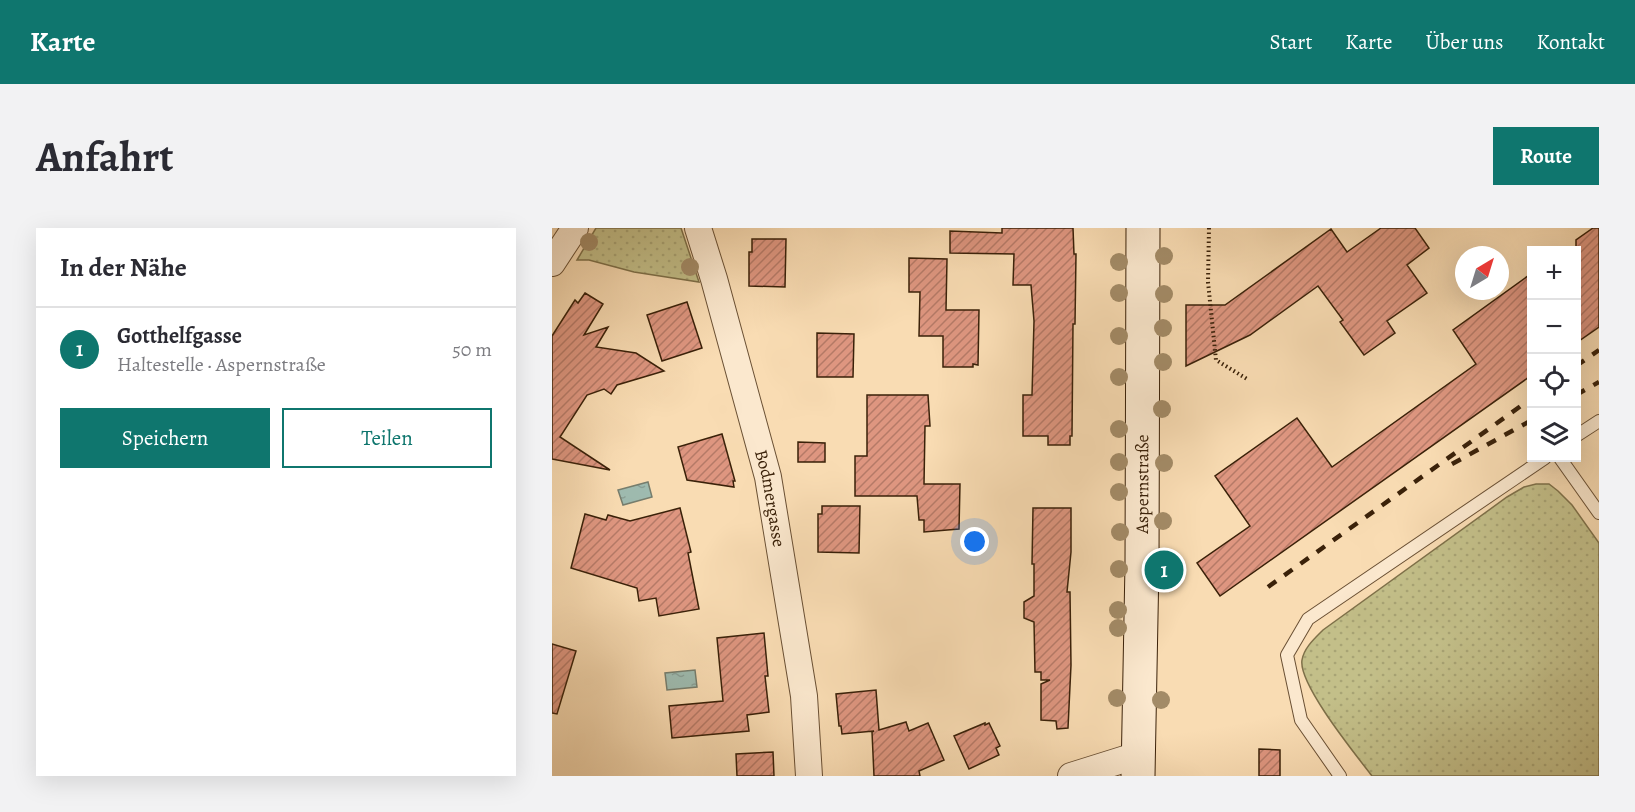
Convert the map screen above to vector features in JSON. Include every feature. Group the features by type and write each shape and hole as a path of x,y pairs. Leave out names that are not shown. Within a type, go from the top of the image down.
{"main road":[{"name":"Aspernstraße","path":"1138,765 1142,564 1143,228"}],"street":[{"path":"552,263 575,228"},
{"name":"Bodmergasse","path":"698,228 768,477 804,696 809,776"},
{"path":"1071,776 1138,765"}],"lane":[{"path":"1581,433 1599,421"},
{"path":"1340,776 1301,720 1287,655 1308,619 1539,462"},
{"path":"1563,462 1599,513"}],"path":[{"path":"1209,228 1208,282 1216,360 1247,380"}],"shaded area":[{"path":"596,228 681,228 699,282 634,272 589,260 577,260"},
{"path":"1549,484 1558,491 1572,505 1599,543 1599,776 1372,776 1318,702 1303,671 1302,660 1305,652 1323,630 1507,497 1524,487"}],"water":[{"path":"648,482 652,497 623,505 618,490"},
{"path":"695,670 697,687 667,690 665,673"}],"building":[{"path":"1002,228 1073,228 1074,254 1076,254 1070,445 1048,445 1048,436 1023,436 1023,395 1032,395 1034,321 1031,285 1013,285 1014,254 950,253 950,231 1002,233"},
{"path":"1381,228 1415,228 1429,248 1407,265 1427,293 1387,321 1395,333 1364,355 1340,322 1343,320 1318,286 1250,335 1186,366 1186,305 1225,305 1331,229 1347,252"},
{"path":"1593,228 1599,228 1599,327 1581,340 1581,246 1576,246 1576,240"},
{"path":"752,239 786,239 785,287 749,286 749,252 752,252"},
{"path":"909,258 947,259 946,310 979,310 978,365 943,367 943,336 919,336 920,292 909,292"},
{"path":"1527,277 1527,379 1220,596 1197,563 1250,526 1215,476 1297,418 1332,467 1476,364 1453,330 1495,300 1509,300 1509,290"},
{"path":"585,293 603,304 584,335 608,327 596,347 636,353 664,371 617,385 611,394 604,389 587,395 560,437 610,470 552,459 552,336 575,300 578,303"},
{"path":"687,302 702,348 662,361 647,315"},
{"path":"817,333 854,334 853,377 817,377"},
{"path":"867,395 928,395 930,426 925,426 924,484 960,484 959,529 924,532 924,520 919,520 917,496 855,496 855,456 867,456"},
{"path":"722,434 735,481 733,481 734,487 687,480 678,447"},
{"path":"798,442 825,443 825,462 798,462"},
{"path":"822,506 860,506 859,553 818,552 818,514 822,514"},
{"path":"680,508 691,552 688,553 699,609 659,616 656,598 639,601 637,588 571,568 585,514 606,520 608,515 630,521"},
{"path":"1033,508 1071,508 1071,552 1067,592 1070,592 1071,665 1068,728 1057,729 1056,721 1041,720 1041,684 1050,680 1041,680 1041,672 1035,672 1034,622 1024,618 1024,602 1034,596"},
{"path":"764,633 769,712 747,715 749,731 672,738 669,706 723,701 717,638"},
{"path":"552,644 576,651 557,714 552,713"},
{"path":"876,690 879,730 906,722 909,731 928,723 944,760 919,771 920,776 874,776 872,732 874,731 842,734 836,694"},
{"path":"985,723 985,725 989,723 1000,746 996,748 999,755 969,769 954,736"},
{"path":"1259,749 1280,750 1280,776 1259,776"},
{"path":"773,752 774,776 737,776 736,754"}],"railway":[{"path":"1581,363 1599,350"},
{"path":"1581,392 1599,382"},
{"path":"1268,587 1527,402"},
{"path":"1452,464 1527,423"}],"place":[{"name":"Gotthelfgasse","path":"1164,570"}]}
